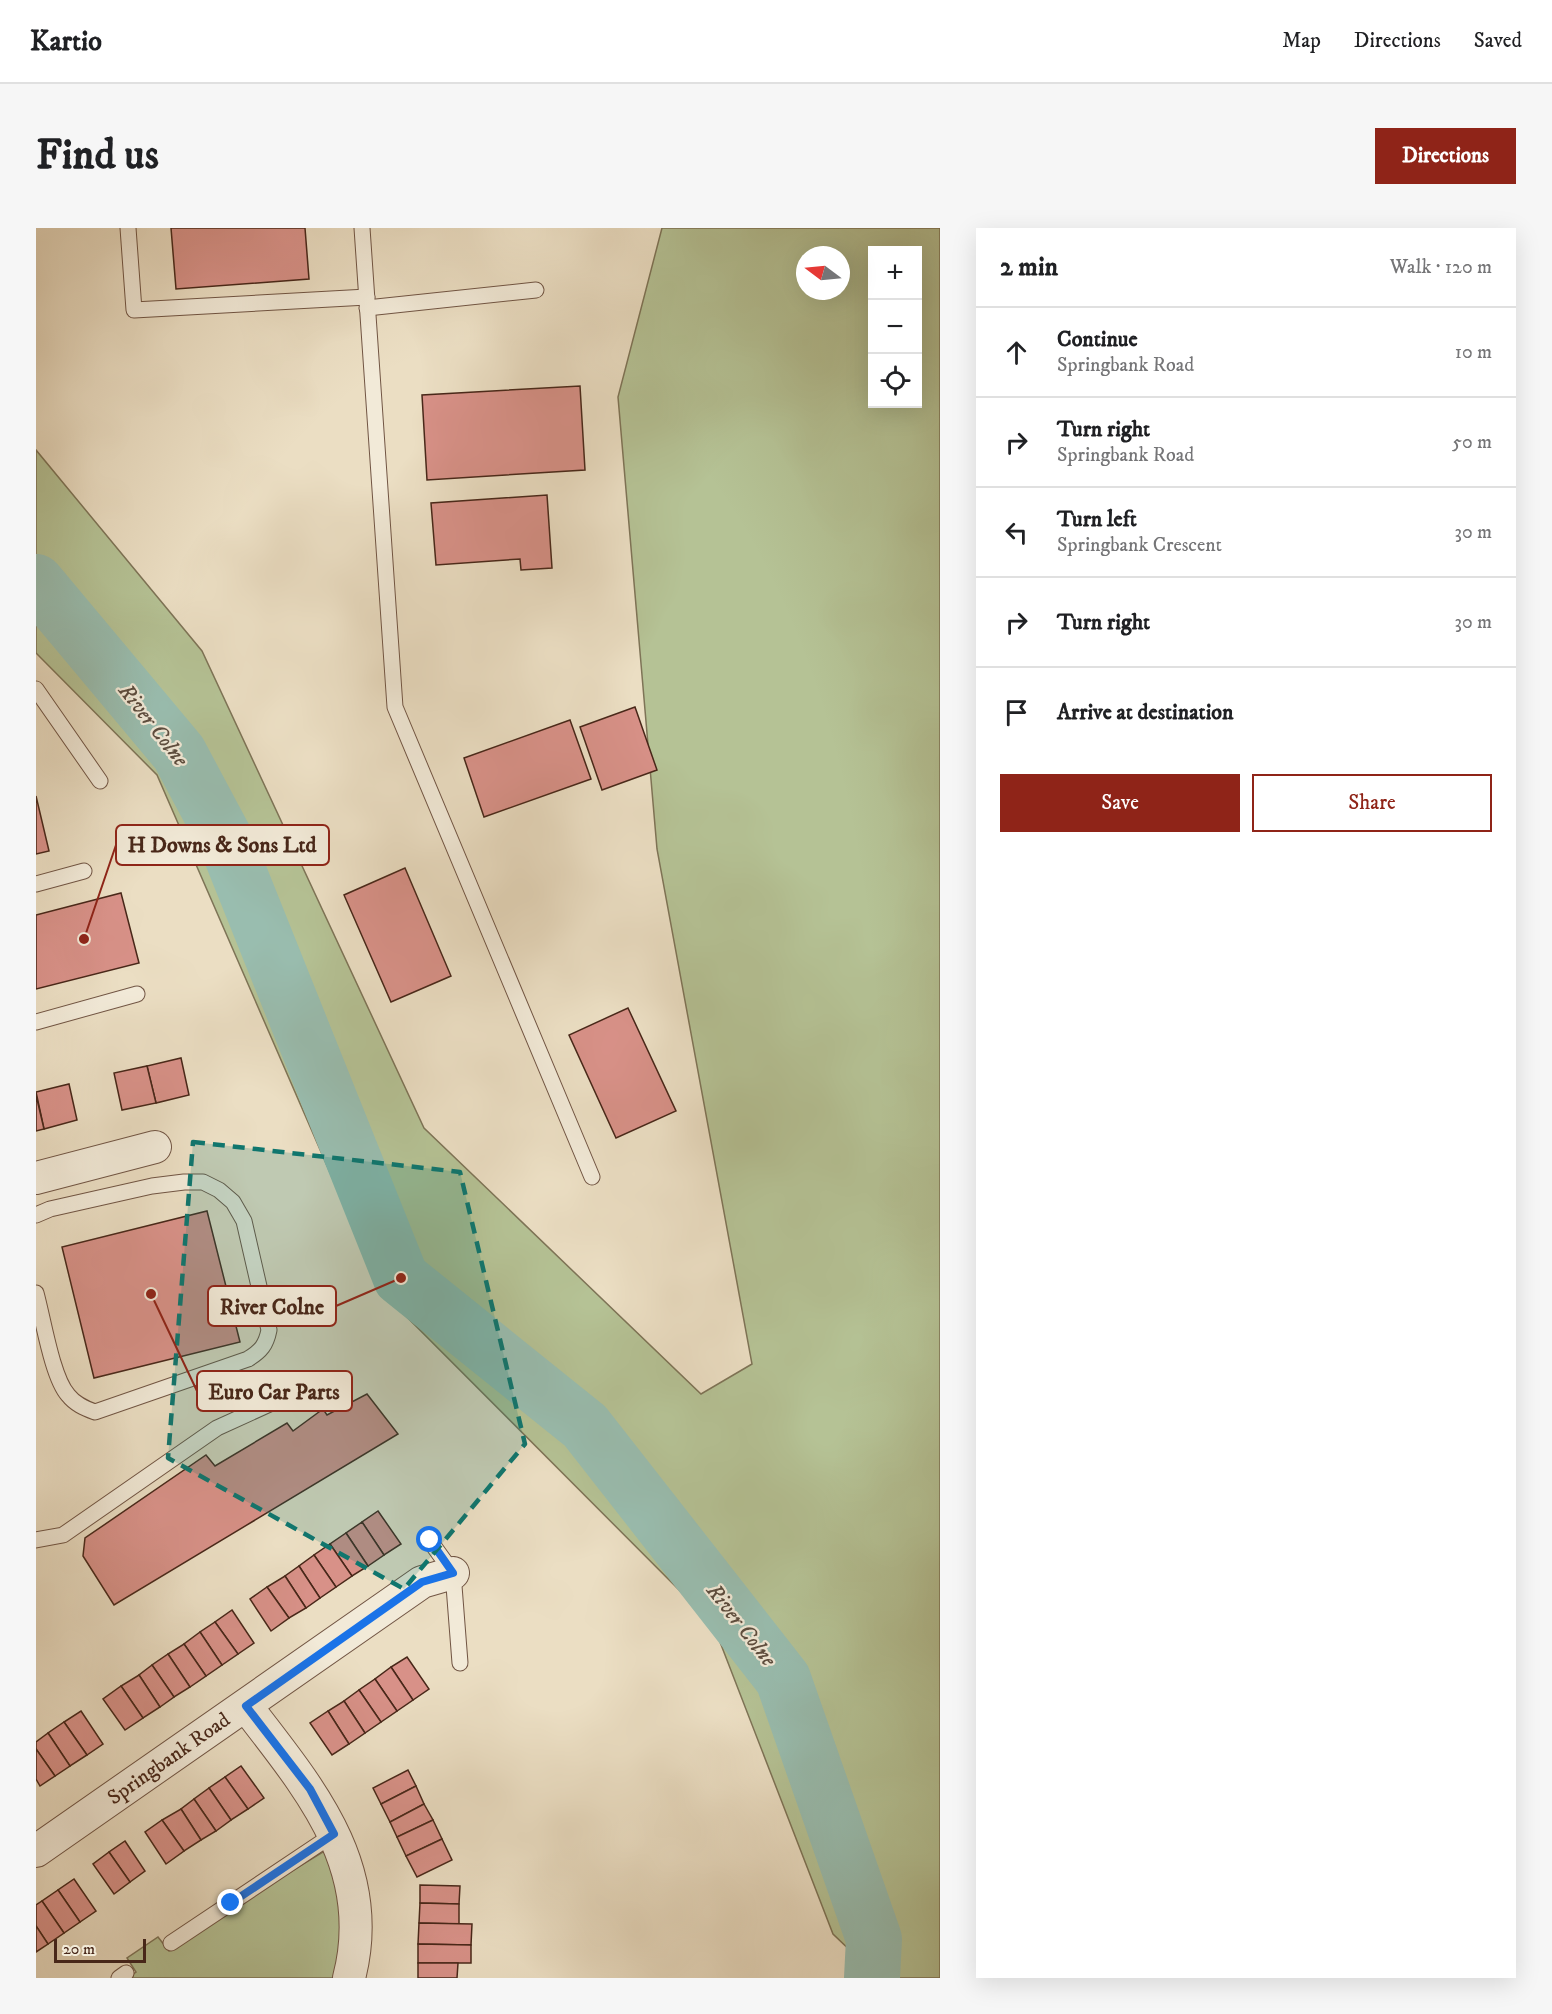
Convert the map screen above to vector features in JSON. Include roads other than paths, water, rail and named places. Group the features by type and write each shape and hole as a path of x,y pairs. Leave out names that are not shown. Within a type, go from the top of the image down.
{"street":[{"path":"36,1178 155,1147"},
{"name":"Springbank Road","path":"36,1851 422,1582 453,1573"},
{"path":"246,1706 310,1789 334,1834 351,1876 357,1917 349,1978"}],"lane":[{"path":"128,228 134,310 367,302 536,290"},
{"path":"362,228 395,707 592,1177"},
{"path":"36,689 100,781"},
{"path":"36,884 84,871"},
{"path":"36,1022 137,994"},
{"path":"36,1215 50,1209 152,1186 203,1182 219,1190 233,1202 244,1221 269,1330 267,1344 248,1359 95,1412 79,1405 66,1394 58,1379 36,1293"},
{"path":"36,1540 63,1535 217,1428 285,1397"},
{"path":"430,1540 453,1573 460,1663"},
{"path":"171,1943 334,1834"}],"waterway":[{"name":"River Colne","path":"36,582 179,753 226,841 401,1278 585,1426 783,1679 874,1939 872,1978"}],"place":[{"name":"H Downs & Sons Ltd","path":"84,939"},
{"name":"River Colne","path":"401,1278"},
{"name":"Euro Car Parts","path":"151,1294"}]}
